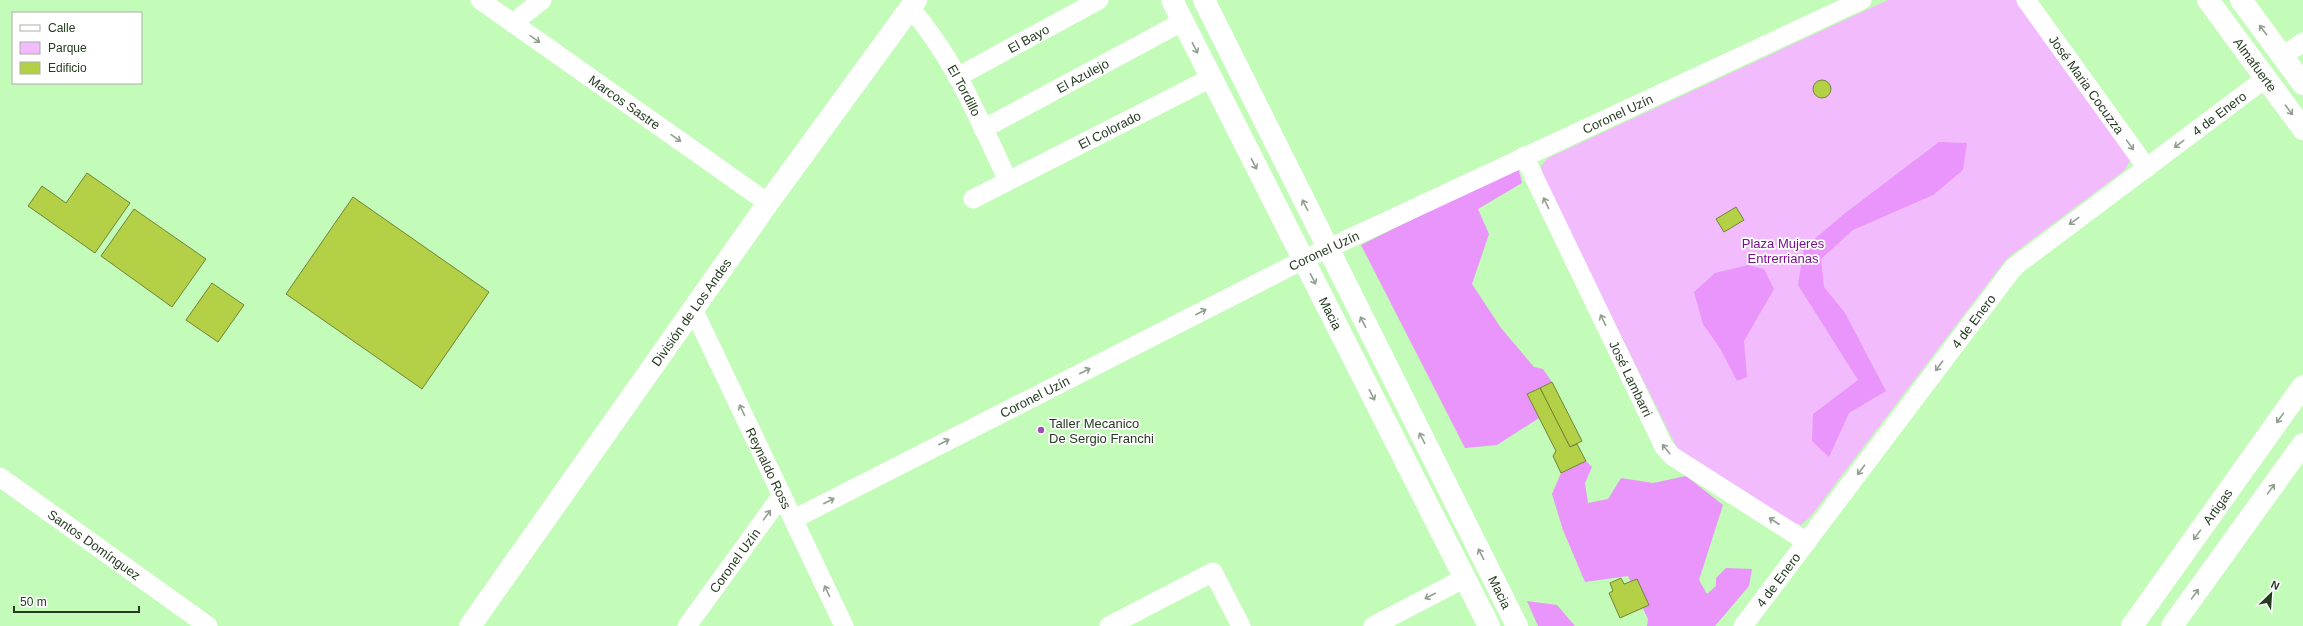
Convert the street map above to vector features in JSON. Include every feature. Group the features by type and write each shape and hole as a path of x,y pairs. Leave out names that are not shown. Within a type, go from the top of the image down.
{"street":[{"name":"Marcos Sastre","path":"480,0 768,203"},
{"path":"513,23 542,0"},
{"name":"El Bayo","path":"957,77 1099,0"},
{"name":"Macia","path":"1172,0 1489,626"},
{"name":"Macia","path":"1204,0 1327,249 1517,626"},
{"name":"Coronel Uzín","path":"794,518 1303,260 1862,0"},
{"name":"José Maria Cocuzza","path":"2026,0 2147,168"},
{"name":"Almafuerte","path":"2208,0 2303,129"},
{"name":"Almafuerte","path":"2241,0 2303,84"},
{"name":"El Tordillo","path":"913,4 957,77 984,128 1008,181"},
{"name":"División de Los Andes","path":"470,626 694,311 768,203 913,4"},
{"name":"El Azulejo","path":"984,128 1182,22"},
{"path":"2283,56 2303,42"},
{"name":"El Colorado","path":"972,199 1211,78"},
{"name":"4 de Enero","path":"1743,626 2014,267 2266,78"},
{"name":"José Lambarri","path":"1524,156 1664,447 1672,456 1807,542"},
{"name":"Reynaldo Ross","path":"694,311 794,518 844,626"},
{"name":"Artigas","path":"2132,626 2303,386"},
{"path":"2172,626 2303,444"},
{"name":"Santos Domínguez","path":"0,477 208,626"},
{"name":"Coronel Uzín","path":"687,626 782,495"},
{"path":"1109,626 1214,572 1241,626"},
{"path":"1373,626 1465,578"}],"green space":[{"name":"Plaza Mujeres Entrerrianas","path":"1888,0 2016,0 2127,152 2130,161 2125,170 2010,256 1811,516 1801,525 1787,521 1677,448 1542,178 1541,166 1548,158"}],"shaded area":[{"path":"1939,142 1967,143 1963,170 1933,195 1853,230 1821,259 1824,287 1845,313 1886,391 1849,413 1829,457 1812,441 1813,414 1858,380 1798,285 1804,248 1844,214"},
{"path":"1518,167 1522,183 1478,209 1489,234 1472,284 1501,328 1534,367 1543,369 1552,382 1527,394 1539,418 1497,445 1465,448 1361,245"},
{"path":"1748,265 1764,269 1774,289 1744,341 1747,377 1737,381 1721,350 1703,324 1694,292 1715,273"},
{"path":"1586,461 1592,467 1585,483 1588,503 1608,499 1621,478 1653,483 1686,476 1723,505 1699,580 1707,594 1716,586 1716,578 1726,568 1752,569 1749,586 1715,626 1647,626 1648,619 1628,576 1585,582 1563,530 1552,494 1561,473"},
{"path":"1527,601 1557,605 1575,626 1538,626"}],"building":[{"path":"1818,80 1826,80 1831,85 1829,96 1826,98 1818,98 1813,93 1813,85"},
{"path":"87,173 130,203 95,253 28,206 42,186 66,203"},
{"path":"353,197 489,292 422,389 286,294"},
{"path":"1736,207 1744,220 1724,232 1716,219"},
{"path":"134,209 206,259 172,307 101,256"},
{"path":"212,283 244,305 218,342 186,320"},
{"path":"1552,382 1582,441 1570,447 1540,388"},
{"path":"1540,388 1570,447 1577,444 1586,461 1561,473 1553,456 1556,451 1527,394"},
{"path":"1621,578 1624,584 1637,579 1649,605 1620,618 1609,593 1613,591 1610,583"}],"place":[{"name":"Taller Mecanico De Sergio Franchi","path":"1041,430"}]}
